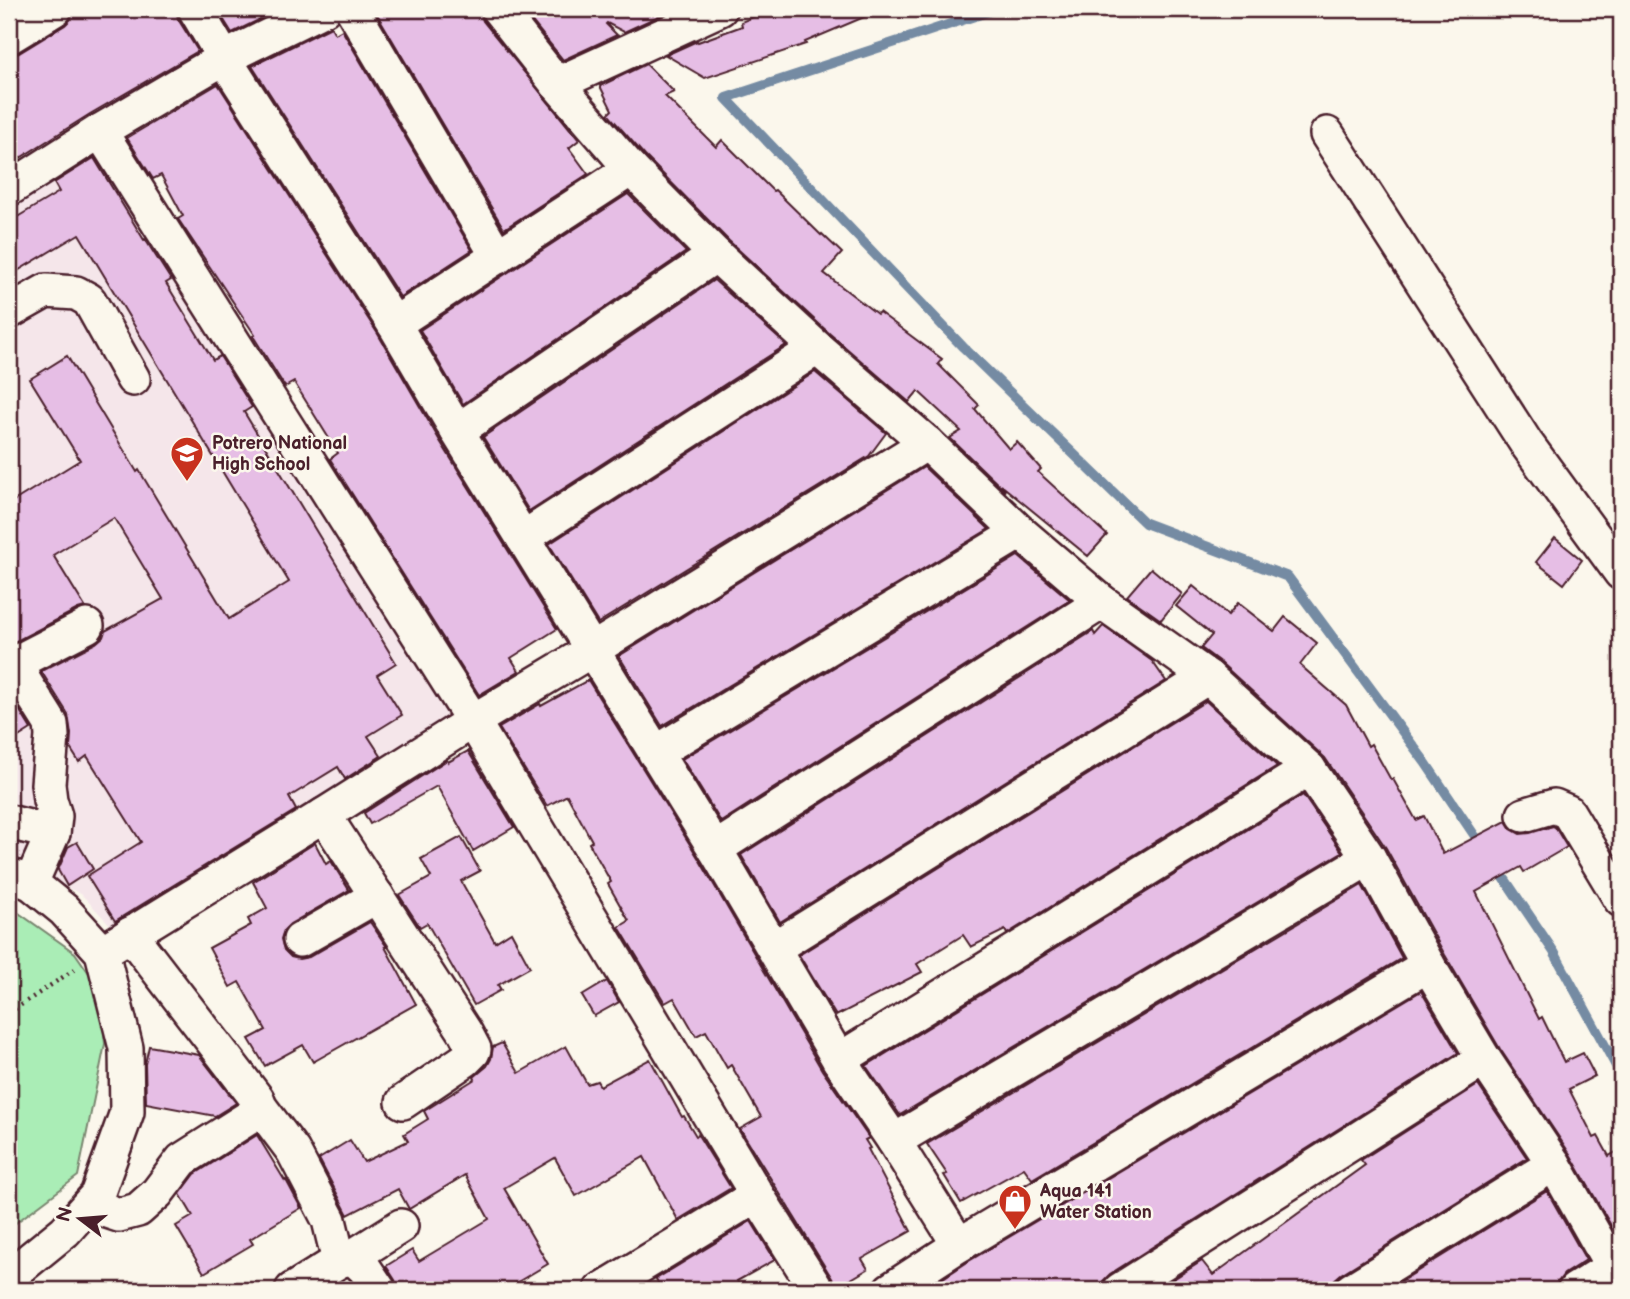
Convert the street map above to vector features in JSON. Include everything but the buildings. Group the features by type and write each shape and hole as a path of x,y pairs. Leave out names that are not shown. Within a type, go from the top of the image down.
{"street":[{"path":"9,37 55,9"},
{"path":"195,9 394,324 715,849 839,1060 959,1245"},
{"path":"9,189 100,131 224,58 324,9"},
{"path":"352,9 498,257"},
{"path":"498,9 556,83 631,170 716,254 817,348 927,443 1020,532 1102,602 1208,677 1309,769 1369,858 1428,965 1484,1059 1554,1164 1616,1275 1575,1290"},
{"path":"556,83 720,9"},
{"path":"100,131 473,721 757,1195 817,1290"},
{"path":"1327,134 1527,443 1621,573"},
{"path":"394,324 631,170"},
{"path":"457,431 716,254"},
{"path":"9,312 46,291 76,293 89,300 134,379"},
{"path":"523,538 817,348"},
{"path":"102,952 927,443"},
{"path":"655,753 1020,532"},
{"path":"715,849 1102,602"},
{"path":"18,1277 97,1195 127,1112 126,1048 102,952 64,910 20,879 53,833 55,816 48,783 51,724 24,681 21,670 23,659 87,626"},
{"path":"774,948 1208,677"},
{"path":"839,1060 1309,769"},
{"path":"1524,815 1554,806 1568,812 1621,900"},
{"path":"324,815 466,1032 474,1049 465,1060 403,1102"},
{"path":"9,822 53,833"},
{"path":"894,1141 1369,858"},
{"path":"300,940 377,896"},
{"path":"130,934 257,1099 293,1151 329,1220 345,1259 365,1269 379,1290"},
{"path":"890,1290 959,1245 1428,965"},
{"path":"1120,1290 1484,1059"},
{"path":"89,1205 119,1215 138,1210 156,1193 182,1160 256,1113 260,1107"},
{"path":"1351,1290 1554,1164"},
{"path":"601,1290 757,1195"},
{"path":"292,1290 401,1226"}],"path":[{"path":"9,1013 102,952"}],"shaded area":[{"name":"Potrero National High School","path":"91,149 455,723 116,931 81,894 9,861 9,201"}],"green space":[{"path":"9,908 75,953 100,989 105,1044 78,1176 9,1228"}],"waterway":[{"path":"996,9 726,98 963,347 1145,523 1288,577 1425,762 1483,848"},
{"path":"1496,866 1554,952 1621,1075"}],"place":[{"name":"Potrero National High School","path":"187,483"},
{"name":"Aqua 141 Water Station","path":"1015,1231"}]}
